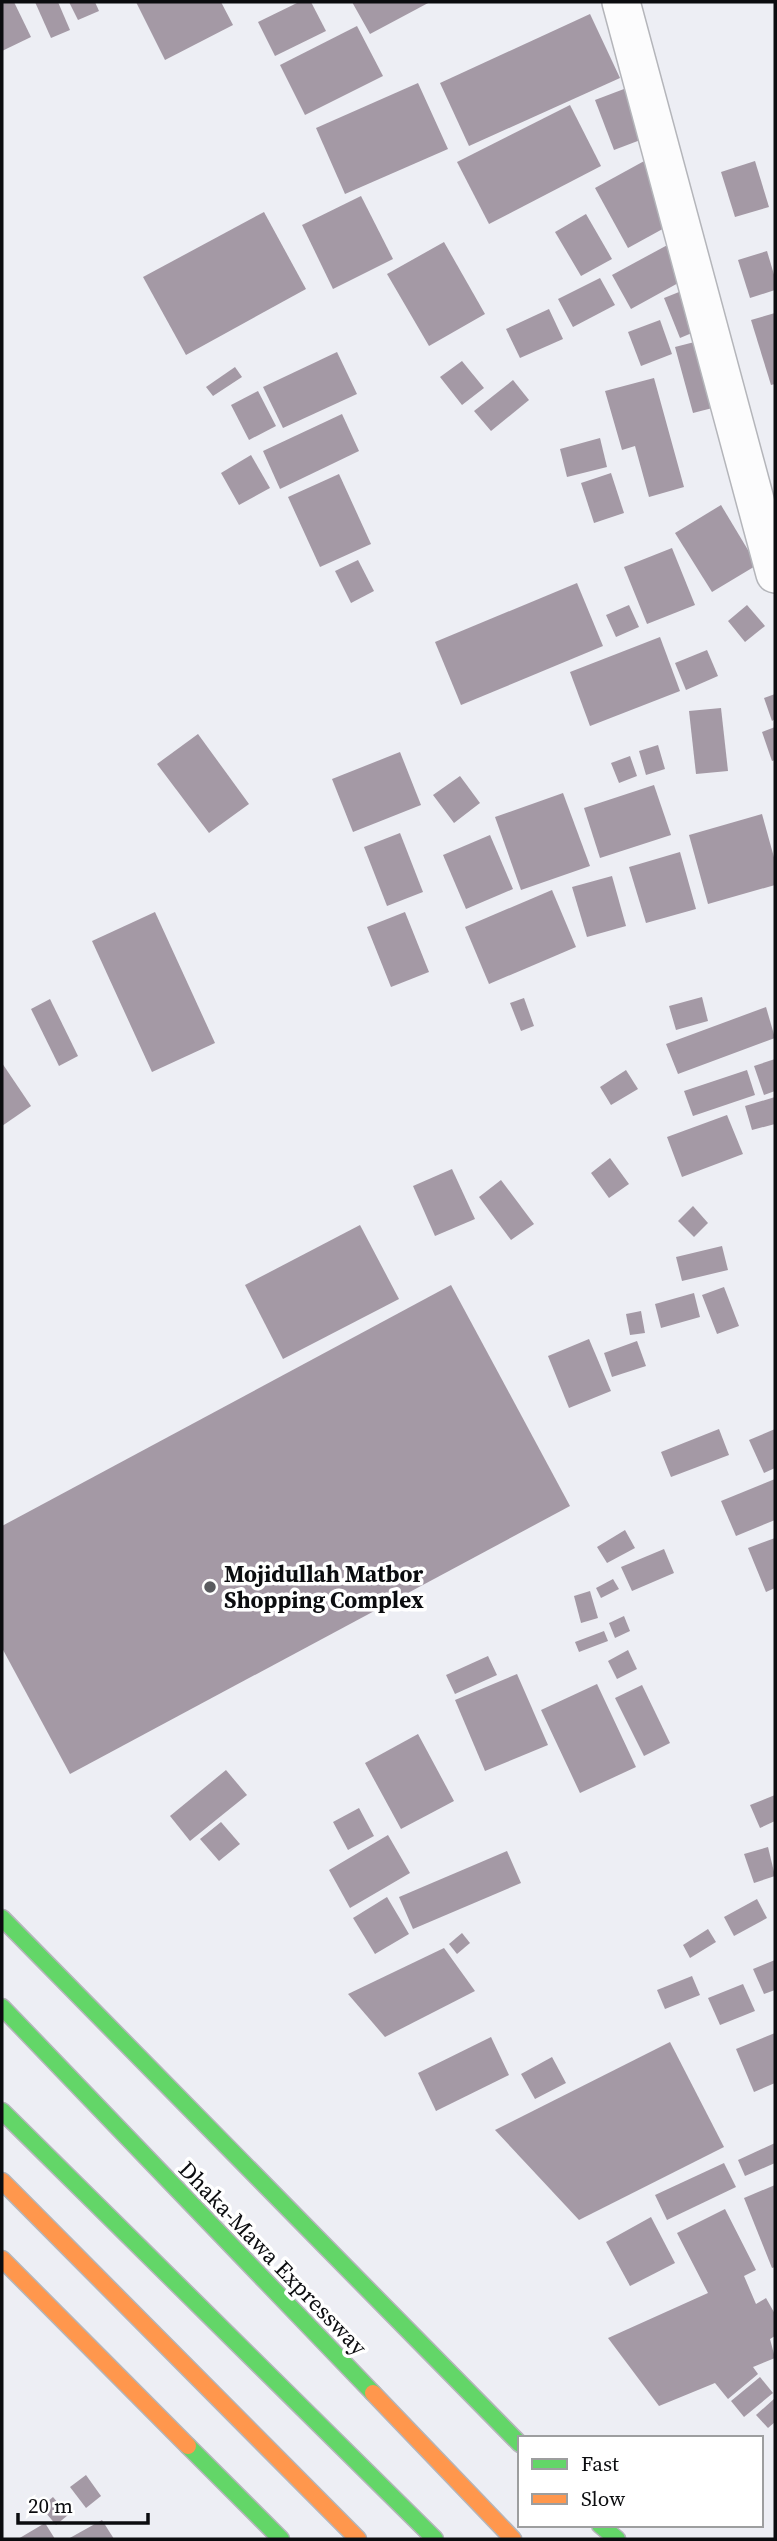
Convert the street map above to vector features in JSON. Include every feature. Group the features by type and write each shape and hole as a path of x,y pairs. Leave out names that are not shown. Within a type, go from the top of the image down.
{"main road":[{"path":"2,1918 518,2442"},
{"name":"Dhaka-Mawa Expressway","path":"2,2007 513,2539"},
{"path":"2,2111 435,2539"},
{"path":"2,2181 358,2539"},
{"path":"2,2259 281,2539"},
{"path":"602,2527 617,2539"}],"street":[{"path":"621,2 775,574"}],"building":[{"path":"2,2 14,2 31,37 2,51"},
{"path":"35,2 58,2 70,30 51,38"},
{"path":"69,2 95,2 99,11 78,20"},
{"path":"136,2 221,2 233,25 165,60"},
{"path":"299,2 311,2 326,31 275,56 258,22"},
{"path":"352,2 430,2 370,34"},
{"path":"590,14 620,78 469,146 440,83"},
{"path":"357,26 383,76 305,115 280,65"},
{"path":"418,83 448,149 345,194 316,128"},
{"path":"624,89 643,139 614,150 595,100"},
{"path":"570,105 601,166 489,224 457,162"},
{"path":"646,160 679,220 628,248 595,188"},
{"path":"755,161 769,207 735,217 721,172"},
{"path":"361,196 393,259 333,289 302,225"},
{"path":"264,212 306,289 186,355 143,277"},
{"path":"586,214 612,259 581,276 555,232"},
{"path":"444,242 485,314 429,346 387,274"},
{"path":"673,242 691,276 631,309 612,275"},
{"path":"767,251 775,278 775,290 750,298 738,260"},
{"path":"600,278 615,305 573,327 558,299"},
{"path":"694,286 711,325 680,338 664,298"},
{"path":"549,309 563,339 520,358 506,329"},
{"path":"775,313 775,384 771,385 751,320"},
{"path":"660,320 672,354 641,366 628,332"},
{"path":"710,338 728,404 693,413 675,347"},
{"path":"337,352 357,394 283,428 263,387"},
{"path":"462,361 484,388 462,405 440,377"},
{"path":"235,367 242,377 213,396 206,387"},
{"path":"654,378 684,487 649,497 635,446 622,450 605,391"},
{"path":"513,380 529,400 491,431 474,411"},
{"path":"258,391 276,426 249,440 231,405"},
{"path":"342,414 359,451 280,489 263,451"},
{"path":"600,438 607,467 567,477 560,449"},
{"path":"251,455 270,488 239,505 221,473"},
{"path":"611,473 624,513 594,523 581,483"},
{"path":"339,474 371,544 320,567 288,497"},
{"path":"721,505 757,565 712,592 675,533"},
{"path":"672,548 695,605 647,624 624,567"},
{"path":"358,560 374,591 351,603 335,571"},
{"path":"577,583 603,646 461,705 435,642"},
{"path":"629,605 639,627 616,637 606,615"},
{"path":"747,605 765,626 745,642 728,621"},
{"path":"660,637 680,691 590,726 570,672"},
{"path":"707,650 718,676 686,690 675,663"},
{"path":"775,694 775,719 772,721 764,698"},
{"path":"721,708 728,771 696,774 689,711"},
{"path":"775,727 775,760 772,761 762,732"},
{"path":"198,734 249,804 209,833 157,764"},
{"path":"658,745 665,769 646,775 639,751"},
{"path":"400,752 421,805 353,832 332,779"},
{"path":"630,756 637,776 619,783 611,763"},
{"path":"460,776 480,803 454,823 433,795"},
{"path":"654,785 671,835 600,858 584,808"},
{"path":"563,793 590,866 521,890 495,817"},
{"path":"762,814 775,861 775,885 708,904 689,835"},
{"path":"400,833 423,892 387,906 364,847"},
{"path":"490,835 513,889 466,909 443,855"},
{"path":"680,852 696,909 646,923 629,867"},
{"path":"612,876 626,926 587,937 572,887"},
{"path":"552,890 576,947 489,984 465,927"},
{"path":"155,912 215,1043 152,1072 92,941"},
{"path":"405,912 429,972 391,987 367,927"},
{"path":"702,997 708,1021 676,1030 669,1006"},
{"path":"524,998 534,1026 521,1031 510,1003"},
{"path":"50,999 78,1056 59,1066 31,1009"},
{"path":"766,1007 775,1038 678,1074 666,1044"},
{"path":"775,1059 775,1091 764,1095 754,1066"},
{"path":"2,1063 31,1106 2,1126"},
{"path":"626,1070 638,1089 611,1105 600,1087"},
{"path":"747,1070 755,1095 693,1116 684,1091"},
{"path":"775,1097 775,1124 752,1130 745,1106"},
{"path":"727,1115 743,1154 682,1177 667,1137"},
{"path":"610,1158 629,1184 609,1198 591,1173"},
{"path":"452,1169 475,1219 435,1236 413,1186"},
{"path":"501,1180 534,1224 511,1240 479,1197"},
{"path":"693,1206 708,1223 694,1237 678,1221"},
{"path":"360,1225 399,1299 283,1359 245,1285"},
{"path":"722,1246 728,1270 682,1281 676,1257"},
{"name":"Mojidullah Matbor Shopping Complex","path":"451,1285 570,1506 70,1774 2,1648 2,1526"},
{"path":"724,1287 739,1326 717,1334 702,1295"},
{"path":"694,1293 700,1317 661,1328 655,1304"},
{"path":"641,1311 645,1333 630,1335 626,1314"},
{"path":"589,1339 611,1391 569,1408 548,1356"},
{"path":"637,1341 646,1366 612,1377 604,1353"},
{"path":"719,1429 729,1455 671,1477 661,1452"},
{"path":"775,1429 775,1468 764,1473 749,1440"},
{"path":"775,1479 775,1520 736,1536 721,1501"},
{"path":"625,1530 635,1548 607,1563 597,1547"},
{"path":"775,1538 775,1588 766,1592 748,1548"},
{"path":"664,1549 674,1573 632,1591 621,1567"},
{"path":"613,1579 619,1589 601,1598 596,1588"},
{"path":"590,1591 598,1618 581,1623 574,1596"},
{"path":"624,1616 630,1631 615,1638 609,1623"},
{"path":"604,1631 608,1641 579,1652 575,1642"},
{"path":"628,1650 637,1669 617,1679 608,1661"},
{"path":"488,1656 497,1675 455,1694 446,1675"},
{"path":"517,1674 548,1745 485,1771 455,1700"},
{"path":"597,1684 636,1767 580,1793 541,1710"},
{"path":"642,1685 670,1743 644,1756 615,1698"},
{"path":"418,1734 454,1801 401,1829 365,1763"},
{"path":"226,1770 247,1795 190,1841 170,1816"},
{"path":"775,1795 775,1821 760,1828 750,1805"},
{"path":"359,1808 374,1836 348,1850 333,1822"},
{"path":"221,1822 240,1844 219,1861 200,1839"},
{"path":"388,1835 410,1873 350,1908 329,1870"},
{"path":"768,1847 775,1876 754,1883 744,1854"},
{"path":"507,1851 521,1883 413,1929 399,1897"},
{"path":"387,1897 409,1934 375,1954 353,1918"},
{"path":"757,1899 767,1918 734,1936 724,1917"},
{"path":"708,1929 716,1942 690,1958 683,1945"},
{"path":"462,1933 470,1943 457,1954 449,1944"},
{"path":"444,1948 475,1991 385,2037 348,1994"},
{"path":"775,1960 775,1990 764,1994 753,1969"},
{"path":"692,1976 700,1995 665,2009 657,1990"},
{"path":"743,1984 755,2011 720,2025 708,1998"},
{"path":"775,2033 775,2083 754,2092 736,2049"},
{"path":"491,2037 509,2075 436,2111 418,2073"},
{"path":"670,2042 724,2147 579,2220 495,2130"},
{"path":"552,2057 566,2083 535,2099 521,2074"},
{"path":"775,2143 775,2163 745,2176 738,2160"},
{"path":"724,2163 736,2187 667,2220 655,2195"},
{"path":"775,2185 775,2267 772,2268 744,2198"},
{"path":"725,2209 756,2270 744,2276 756,2304 766,2298 775,2314 775,2336 770,2339 775,2358 753,2367 758,2374 728,2399 715,2383 659,2406 608,2338 708,2293 677,2233"},
{"path":"651,2217 675,2263 630,2286 606,2242"},
{"path":"760,2377 773,2393 744,2417 731,2401"},
{"path":"775,2398 775,2422 768,2428 756,2415"},
{"path":"86,2475 101,2496 86,2508 70,2487"},
{"path":"53,2497 68,2515 56,2525 41,2507"},
{"path":"102,2520 114,2539 68,2539"},
{"path":"45,2523 55,2539 18,2539"}],"traffic: fast":[{"path":"2,1918 518,2442"},
{"path":"2,2007 373,2393"},
{"path":"2,2111 435,2539"},
{"path":"188,2446 281,2539"},
{"path":"602,2527 617,2539"}],"traffic: slow":[{"path":"2,2181 358,2539"},
{"path":"2,2259 188,2446"},
{"path":"373,2393 513,2539"}],"place":[{"name":"Mojidullah Matbor Shopping Complex","path":"210,1587"}]}
